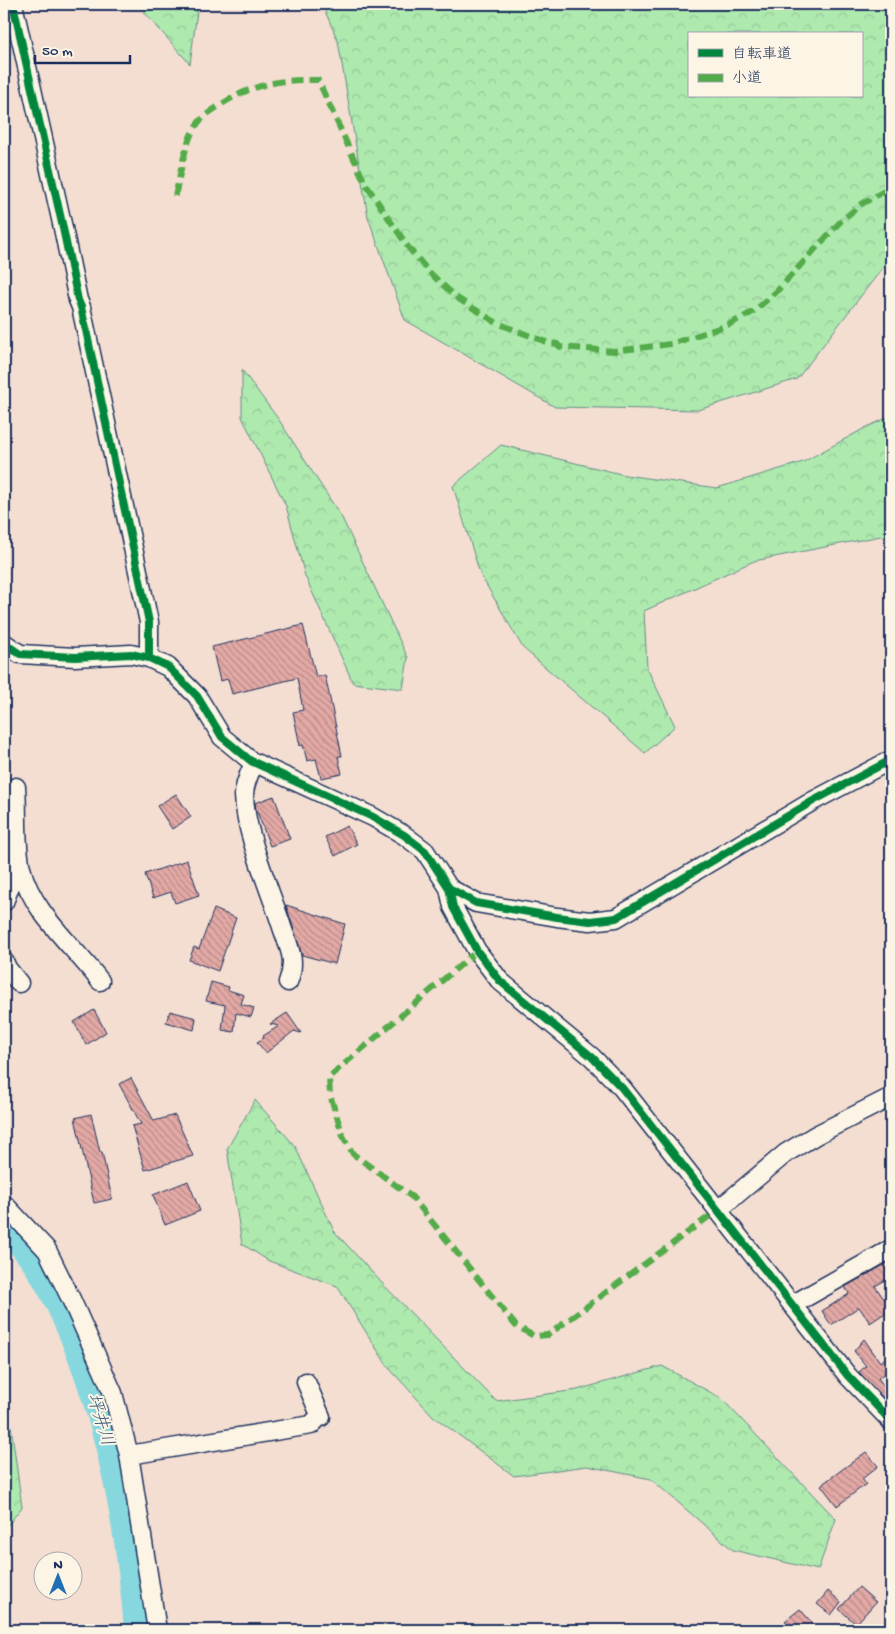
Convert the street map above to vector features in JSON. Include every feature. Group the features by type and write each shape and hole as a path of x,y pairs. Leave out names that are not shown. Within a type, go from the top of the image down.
{"street":[{"path":"13,4 149,622 149,658"},
{"path":"4,643 20,654 75,657 131,654 149,658 168,667 196,696 222,737 254,762 373,817 404,835 425,851 449,888 453,906 477,951 500,981 598,1063 622,1088 848,1376 891,1421"},
{"path":"254,762 245,787 246,815 260,863 293,957 292,973 288,982"},
{"path":"449,888 476,903 558,918 590,922 616,918 813,801 885,763 891,762"},
{"path":"4,792 16,787 18,845 21,868 29,889 36,901 100,980"},
{"path":"4,902 10,886 18,845"},
{"path":"4,961 19,983"},
{"path":"718,1210 786,1153 891,1098"},
{"path":"4,1204 48,1250 113,1393 129,1455 157,1630"},
{"path":"792,1305 891,1249"},
{"path":"129,1455 312,1424 318,1417 321,1417 306,1382"}],"green space":[{"path":"137,4 198,4 190,64"},
{"path":"322,4 891,4 891,257 797,379 698,410 555,407 405,320 368,217 338,41"},
{"path":"242,370 279,420 342,518 408,658 403,689 353,683 305,576 286,506 242,417"},
{"path":"891,416 891,534 754,561 644,611 647,668 675,726 645,753 523,648 480,574 453,486 501,445 625,475 717,488 803,462"},
{"path":"255,1100 295,1146 334,1231 496,1401 577,1390 662,1366 721,1398 836,1519 818,1570 733,1550 651,1479 587,1466 514,1476 433,1416 388,1367 337,1286 269,1261 242,1244 227,1149"},
{"path":"4,1382 22,1507 4,1530"}],"building":[{"path":"303,625 316,677 325,675 342,756 338,756 342,774 321,778 316,759 307,761 303,745 300,746 293,712 303,710 297,678 232,694 228,679 220,681 212,647"},
{"path":"176,794 191,817 172,829 157,806"},
{"path":"274,796 290,839 270,846 255,803"},
{"path":"347,826 357,844 335,856 325,837"},
{"path":"187,860 199,895 175,903 171,892 153,898 145,874"},
{"path":"286,905 345,924 335,964 302,955"},
{"path":"214,909 236,918 218,971 189,960 194,947 199,949"},
{"path":"211,982 229,987 228,990 244,995 241,1004 254,1008 251,1017 236,1013 234,1032 222,1030 225,1005 206,1001"},
{"path":"94,1010 106,1032 86,1045 74,1022"},
{"path":"170,1011 196,1018 194,1030 166,1022"},
{"path":"287,1013 301,1033 294,1031 266,1053 257,1042 279,1026 270,1024"},
{"path":"131,1078 154,1121 175,1115 193,1156 145,1170 132,1126 141,1124 119,1084"},
{"path":"91,1114 100,1152 102,1152 112,1199 94,1203 75,1118"},
{"path":"188,1181 200,1211 165,1225 153,1195"},
{"path":"891,1261 891,1277 875,1286 891,1309 870,1323 859,1307 831,1325 822,1311 849,1294 845,1287"},
{"path":"864,1339 880,1362 891,1354 891,1369 878,1378 891,1396 891,1406 859,1372 866,1366 854,1351"},
{"path":"866,1452 878,1466 862,1479 866,1484 837,1506 821,1485"},
{"path":"859,1587 876,1602 856,1624 839,1609"},
{"path":"828,1591 841,1602 831,1615 817,1604"},
{"path":"800,1609 818,1630 780,1630 788,1624 785,1621"}],"waterway":[{"name":"坪井川","path":"4,1230 25,1253 43,1279 70,1335 84,1371 106,1443 114,1480 127,1555 135,1630"}],"marked path":[{"path":"175,196 183,159 192,133 207,114 231,99 267,84 318,80 365,183 408,247 429,272 457,298 497,323 549,343 557,344 560,347 614,351 671,344 728,325 753,312 776,292 840,222 860,205 891,187"},
{"path":"477,951 329,1077 330,1095 343,1136 353,1154 412,1197 516,1326 534,1336 548,1335 718,1210"}],"cycle path":[{"path":"13,4 149,622 149,658"},
{"path":"4,643 20,654 75,657 131,654 149,658 168,667 197,696 222,737 251,761 373,817 404,835 425,851 449,888 453,907 477,951 500,981 592,1057 622,1088 848,1376 891,1421"},
{"path":"449,888 476,903 590,921 616,918 813,801 885,763 891,762"}]}
